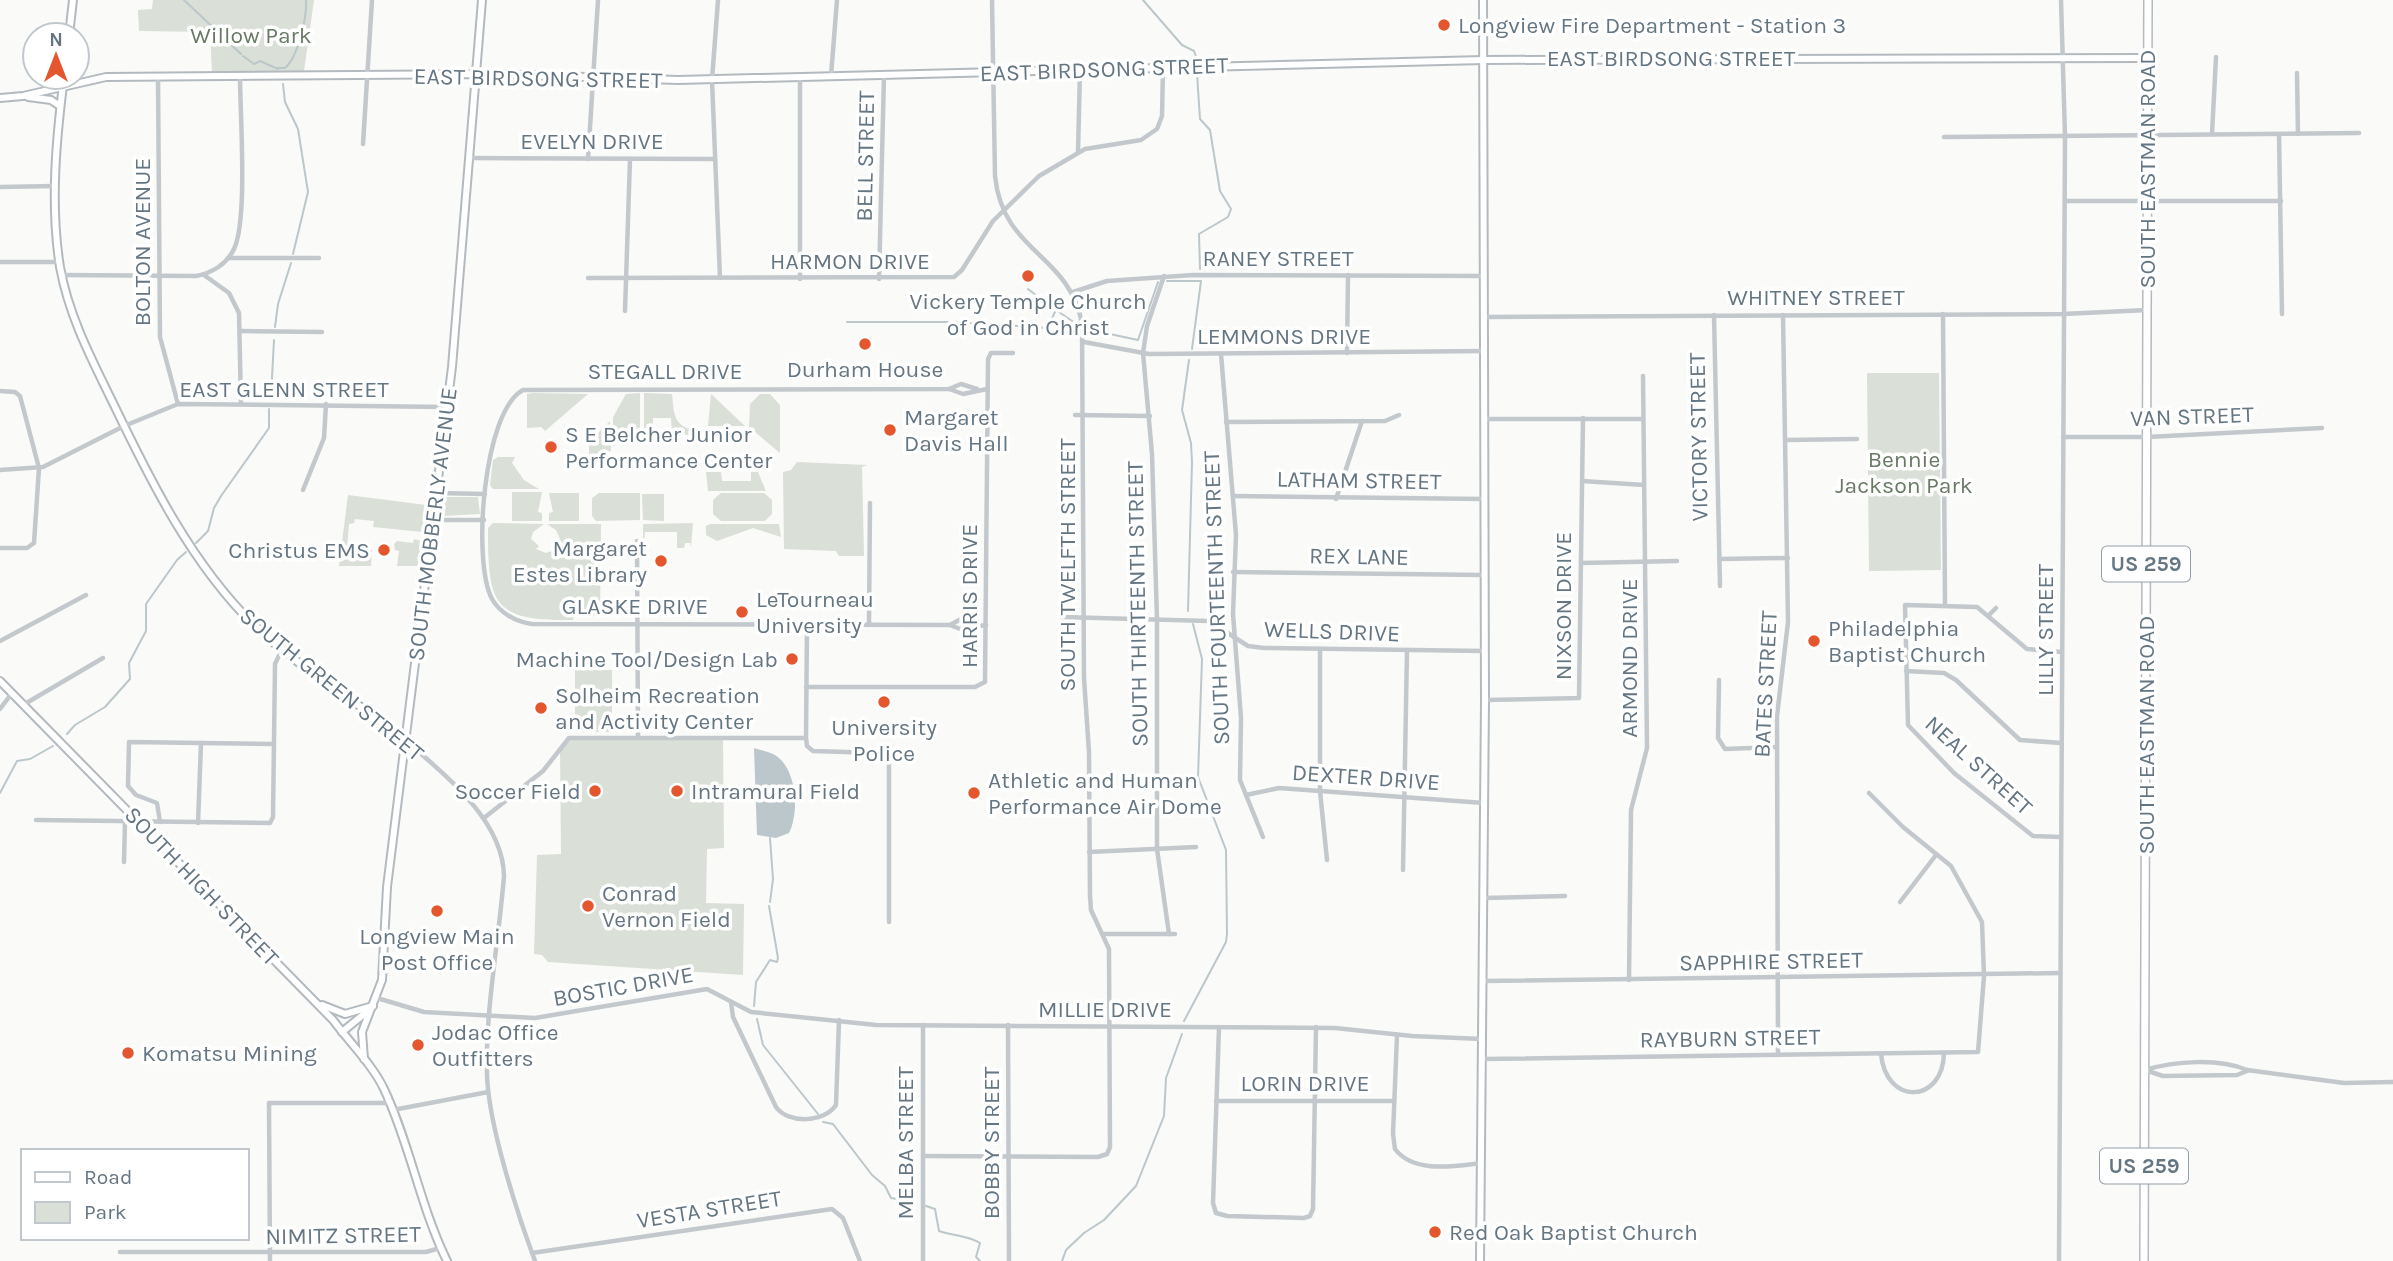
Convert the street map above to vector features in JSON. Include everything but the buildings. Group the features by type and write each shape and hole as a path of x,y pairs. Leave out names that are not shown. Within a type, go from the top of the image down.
{"main road":[{"name":"SOUTH EASTMAN ROAD","path":"2144,1261 2148,0"}],"street":[{"path":"71,21 73,0"},
{"path":"363,144 372,0"},
{"name":"SOUTH MOBBERLY AVENUE","path":"342,1032 373,1006 382,980 385,900 447,407 482,0"},
{"path":"588,159 598,0"},
{"path":"718,0 712,80 713,159 720,278"},
{"path":"831,76 837,0"},
{"name":"SOUTH TWELFTH STREET","path":"992,0 995,176 1003,211 1021,240 1056,269 1073,292 1080,314 1084,342 1084,617 1091,910 1110,949 1110,1147 1107,1154 1008,1157"},
{"path":"1480,1261 1485,700 1483,0"},
{"name":"LILLY STREET","path":"2059,1261 2065,201 2061,0"},
{"path":"2212,134 2216,57"},
{"name":"EAST BIRDSONG STREET","path":"91,80 103,77 477,75 712,80 1484,60 2148,58"},
{"name":"HARMON DRIVE","path":"588,278 945,279 957,275 1003,211 1039,176 1078,152 1106,143 1141,140 1157,129 1162,117 1163,67"},
{"path":"1078,152 1080,70"},
{"path":"2297,73 2298,134"},
{"name":"BELL STREET","path":"879,279 884,75"},
{"path":"229,258 240,232 240,76"},
{"name":"BOLTON AVENUE","path":"158,77 161,344 178,404"},
{"path":"800,77 800,279"},
{"name":"EAST BIRDSONG STREET","path":"19,97 42,91"},
{"name":"SOUTH GREEN STREET","path":"62,91 55,186 62,275 78,330 165,503 205,566 246,617 282,649 405,740 484,818 497,841 504,867 487,1063 488,1092 535,1261"},
{"path":"0,98 51,100 60,106"},
{"path":"1944,136 2359,133"},
{"path":"2279,134 2282,314"},
{"name":"EVELYN DRIVE","path":"470,158 713,159"},
{"path":"625,311 629,159"},
{"path":"0,187 55,186"},
{"path":"2065,201 2281,201"},
{"path":"62,275 203,275 229,258 319,258"},
{"path":"0,262 60,262"},
{"path":"203,275 233,298 239,313 241,404"},
{"path":"1347,353 1348,275"},
{"name":"RANEY STREET","path":"1073,292 1098,283 1164,276 1485,276"},
{"name":"SOUTH THIRTEENTH STREET","path":"1103,934 1172,934 1157,849 1157,619 1150,416 1143,353 1147,326 1164,276"},
{"name":"WHITNEY STREET","path":"1485,317 2063,314 2147,310"},
{"path":"1943,314 1945,605 1977,607 2027,649 2062,652"},
{"name":"VICTORY STREET","path":"1714,315 1720,586"},
{"name":"BATES STREET","path":"1778,1055 1777,747 1778,701 1787,646 1788,558 1783,315"},
{"path":"241,331 321,332"},
{"name":"LEMMONS DRIVE","path":"1084,342 1143,353 1485,351"},
{"name":"HARRIS DRIVE","path":"806,687 980,686 986,678 989,355 1013,353"},
{"name":"SOUTH FOURTEENTH STREET","path":"1221,354 1236,535 1233,572 1241,718 1240,780 1263,837"},
{"name":"ARMOND DRIVE","path":"1629,980 1631,810 1647,748 1643,376"},
{"name":"STEGALL DRIVE","path":"948,389 963,384 977,389"},
{"name":"STEGALL DRIVE","path":"484,520 486,467 505,406 512,397 525,389 948,389 963,394 987,389"},
{"path":"0,391 19,395 39,468 34,543 27,548 0,548"},
{"name":"EAST GLENN STREET","path":"39,468 124,426 178,404 447,407"},
{"path":"303,490 324,438 326,404"},
{"path":"1075,415 1150,416"},
{"path":"1226,422 1385,421 1399,415"},
{"name":"NIXSON DRIVE","path":"1485,700 1579,698 1583,418"},
{"path":"1485,419 1643,419"},
{"path":"1336,499 1362,421"},
{"name":"VAN STREET","path":"2063,437 2322,428"},
{"path":"1786,440 1857,439"},
{"path":"0,470 39,468"},
{"path":"1581,481 1644,485"},
{"path":"436,494 485,494"},
{"name":"LATHAM STREET","path":"1233,495 1336,499 1484,499"},
{"path":"869,624 870,503"},
{"path":"432,520 484,520"},
{"name":"GLASKE DRIVE","path":"484,520 487,586 494,603 505,614 532,624 869,624 950,625 960,629 986,625"},
{"path":"637,541 638,738"},
{"path":"1720,559 1788,558"},
{"path":"1581,563 1677,561"},
{"name":"REX LANE","path":"1233,572 1484,575"},
{"path":"0,640 86,595"},
{"name":"NEAL STREET","path":"1945,605 1905,606 1907,718 1915,734 1954,773 2033,836 2060,837"},
{"path":"1989,615 1996,608"},
{"name":"WELLS DRIVE","path":"1061,617 1209,621 1248,646 1264,648 1485,651"},
{"name":"GLASKE DRIVE","path":"950,625 963,620 974,625"},
{"path":"807,624 807,746 813,751 879,754 890,760 889,922"},
{"path":"36,820 270,822 273,817 276,662 282,649"},
{"path":"1320,649 1320,791 1327,860"},
{"path":"1403,870 1407,651"},
{"path":"23,705 103,658"},
{"path":"1906,671 1944,673 1956,680 2020,740 2061,743"},
{"path":"1719,680 1720,744 1733,751 1777,747"},
{"name":"SOUTH HIGH STREET","path":"0,681 313,1000 364,1059 390,1103 440,1248 447,1261"},
{"path":"0,709 12,693"},
{"path":"484,818 544,771 567,739 806,738"},
{"path":"160,822 157,803 136,796 127,784 129,742 274,744"},
{"path":"198,823 201,743"},
{"name":"DEXTER DRIVE","path":"1246,795 1266,788 1484,803"},
{"path":"1869,793 1956,874 1982,922 1984,976"},
{"path":"124,862 125,821"},
{"path":"1089,852 1196,847"},
{"path":"1900,901 1936,855"},
{"path":"1484,898 1565,897"},
{"name":"SAPPHIRE STREET","path":"1483,981 1779,979 2060,973"},
{"name":"RAYBURN STREET","path":"1482,1059 1978,1052 1984,976"},
{"name":"BOSTIC DRIVE","path":"377,998 424,1012 491,1016 556,1016 705,989 714,990 730,1002"},
{"path":"313,1000 340,1014 355,1013 373,1006"},
{"path":"730,1002 733,1017 774,1102 781,1113 793,1119 821,1117 836,1105 839,1020"},
{"name":"MILLIE DRIVE","path":"730,1002 751,1012 923,1025 1316,1027 1397,1035 1482,1039"},
{"path":"364,1059 362,1032 373,1006"},
{"name":"MELBA STREET","path":"923,1025 923,1261"},
{"name":"BOBBY STREET","path":"1008,1026 1009,1261"},
{"path":"1219,1027 1216,1213 1265,1217 1304,1217 1312,1214 1316,1027"},
{"path":"1397,1035 1393,1141 1397,1152 1409,1160 1432,1166 1481,1163"},
{"path":"1881,1054 1884,1071 1891,1083 1910,1092 1924,1090 1936,1081 1942,1069 1944,1053"},
{"path":"2144,1070 2163,1065 2234,1065 2247,1070 2344,1083 2393,1082"},
{"path":"2144,1070 2163,1076 2237,1075 2247,1070"},
{"path":"392,1111 488,1092"},
{"name":"LORIN DRIVE","path":"1216,1101 1394,1101"},
{"path":"270,1261 269,1103 390,1103"},
{"path":"923,1156 1008,1157"},
{"name":"VESTA STREET","path":"532,1253 832,1209 843,1218 860,1261"},
{"name":"NIMITZ STREET","path":"120,1252 270,1254 425,1252 440,1248"},
{"path":"210,1253 211,1261"}],"green space":[{"name":"Willow Park","path":"153,0 314,0 304,71 212,72 210,32 139,31 138,10 152,9"},
{"name":"Bennie Jackson Park","path":"1867,373 1939,373 1941,570 1869,571"},
{"path":"640,393 640,434 623,436 613,446 613,417 626,394"},
{"path":"644,393 672,394 675,416 680,424 689,429 688,435 672,432 671,418 653,418 653,436 644,436"},
{"path":"527,394 588,394 545,431 541,427 527,428"},
{"path":"711,394 745,426 708,426"},
{"path":"760,394 770,394 780,405 780,453 749,427 750,404"},
{"path":"610,421 611,450 605,457 589,457 589,442"},
{"path":"498,457 515,457 512,463 524,480 539,489 493,489 490,485 493,460"},
{"path":"797,462 867,465 862,467 864,556 839,556 836,551 784,549 783,472 791,470"},
{"path":"706,472 721,472 722,481 751,481 751,472 758,472 766,491 708,491"},
{"path":"512,492 542,492 538,512 542,513 542,521 512,521"},
{"path":"549,493 579,493 579,521 549,521 549,513 553,512"},
{"path":"599,493 640,493 640,520 596,521 592,516 592,498"},
{"path":"721,493 764,493 772,500 772,514 765,521 721,521 713,514 713,500"},
{"path":"642,494 664,494 664,521 643,520"},
{"path":"348,495 426,505 422,532 373,527 374,521 355,519 354,523 349,524 347,548 350,549 350,554 361,555 362,549 372,550 371,566 339,566"},
{"path":"446,497 478,497 480,514 444,516 441,510"},
{"path":"493,523 544,524 533,532 531,539 539,546 536,549 546,553 555,550 552,547 556,539 560,539 556,530 547,524 601,524 600,615 574,616 573,620 526,617 500,603 490,575 488,554 488,528"},
{"path":"693,523 691,547 690,543 685,543 684,548 677,548 677,532 645,532 643,549 643,524"},
{"path":"779,524 781,537 753,528 717,541 706,535 706,526"},
{"path":"414,539 421,541 418,566 397,566 399,551 395,550 394,544 397,541 413,543"},
{"path":"575,670 612,670 612,732 575,732"},
{"path":"569,738 723,739 724,848 707,849 706,903 744,904 743,975 548,962 542,955 534,954 537,855 561,854 560,746"}],"shaded area":[{"path":"754,748 780,759 793,784 795,805 792,825 789,833 776,838 757,835"}],"waterway":[{"path":"184,0 241,54"},
{"path":"278,68 285,68 290,63 298,46 306,0"},
{"path":"1143,0 1182,45 1194,51 1197,59"},
{"path":"243,56 254,64 260,61 278,69"},
{"path":"1197,74 1200,119 1210,130 1220,191 1231,209 1228,217 1199,234 1200,269"},
{"path":"283,84 285,102 298,129 308,192 293,254"},
{"path":"275,327 278,304 291,263"},
{"path":"1167,281 1201,281 1192,349"},
{"path":"1091,330 1138,340 1158,282"},
{"path":"1028,289 1055,310"},
{"path":"847,322 955,322 1047,328 1056,310 1075,323"},
{"path":"271,396 274,340"},
{"path":"1188,611 1192,462 1191,443 1182,410 1189,360"},
{"path":"196,543 208,531 214,508 221,496 269,428 269,409"},
{"path":"67,734 75,725 105,707 130,679 129,663 146,631 146,604 177,560 186,552"},
{"path":"1184,1021 1226,942 1227,934 1226,850 1198,777 1202,659 1193,624"},
{"path":"0,793 17,761 30,759 53,746"},
{"path":"770,838 773,879 770,902"},
{"path":"754,1006 756,982 770,960 777,962 778,958 769,906"},
{"path":"757,1019 763,1045 818,1114"},
{"path":"1062,1261 1066,1250 1084,1233 1104,1220 1136,1186 1164,1116 1166,1078 1182,1034"},
{"path":"823,1122 833,1124 872,1175 885,1186 891,1198 914,1202"},
{"path":"926,1206 935,1209 939,1231 980,1243 976,1257 980,1261"}],"place":[{"name":"Longview Fire Department - Station 3","path":"1444,25"},
{"name":"Vickery Temple Church of God in Christ","path":"1028,276"},
{"name":"Durham House","path":"865,344"},
{"name":"Margaret Davis Hall","path":"890,430"},
{"name":"S E Belcher Junior Performance Center","path":"551,447"},
{"name":"Christus EMS","path":"384,550"},
{"name":"Margaret Estes Library","path":"661,561"},
{"name":"LeTourneau University","path":"742,612"},
{"name":"Philadelphia Baptist Church","path":"1814,641"},
{"name":"Machine Tool/Design Lab","path":"792,659"},
{"name":"University Police","path":"884,702"},
{"name":"Solheim Recreation and Activity Center","path":"541,708"},
{"name":"Soccer Field","path":"595,791"},
{"name":"Intramural Field","path":"677,791"},
{"name":"Athletic and Human Performance Air Dome","path":"974,793"},
{"name":"Conrad Vernon Field","path":"588,906"},
{"name":"Longview Main Post Office","path":"437,911"},
{"name":"Jodac Office Outfitters","path":"418,1045"},
{"name":"Komatsu Mining","path":"128,1053"},
{"name":"Red Oak Baptist Church","path":"1435,1232"}]}
